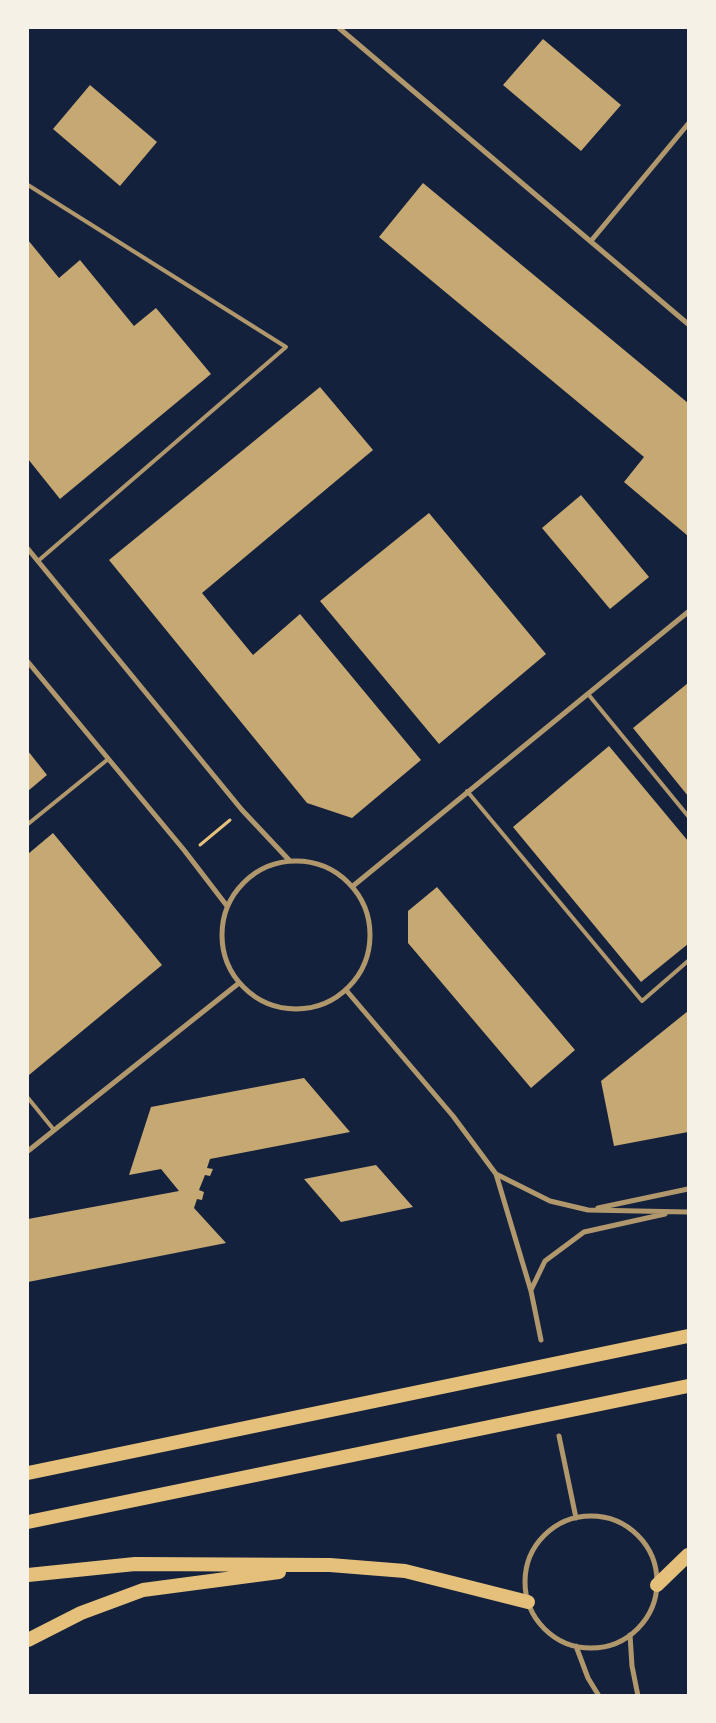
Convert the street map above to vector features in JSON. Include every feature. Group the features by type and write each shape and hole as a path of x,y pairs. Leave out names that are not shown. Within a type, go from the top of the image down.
{"highway":[{"path":"28,1472 688,1336"},
{"path":"28,1522 688,1386"},
{"path":"658,1584 688,1555"},
{"path":"28,1576 135,1564 330,1565 405,1570 528,1602"},
{"path":"28,1640 81,1613 143,1590 330,1565"}],"street":[{"path":"339,28 688,324"},
{"path":"591,241 688,124"},
{"path":"28,549 242,810 289,860"},
{"path":"353,886 688,612"},
{"path":"28,662 227,906"},
{"path":"289,860 314,862 336,872 353,886 368,913 371,941 363,968 346,990 320,1006 291,1010 262,1002 238,983 225,960 221,932 227,906 237,889 252,874 270,865 289,860"},
{"path":"28,1151 238,983"},
{"path":"346,990 453,1116 496,1174 531,1291 540,1340"},
{"path":"496,1174 550,1201 588,1210 688,1212"},
{"path":"588,1210 688,1189"},
{"path":"531,1291 545,1261 584,1232 673,1212"},
{"path":"558,1436 576,1518"},
{"path":"588,1516 612,1519 634,1531 642,1539 654,1560 658,1584 656,1597 647,1618 630,1635 610,1645 593,1648 566,1643 546,1630 533,1613 528,1602 526,1575 534,1550 552,1529 576,1518 588,1516"},
{"path":"630,1635 632,1666 638,1696"},
{"path":"576,1646 588,1678 599,1696"}],"lane":[{"path":"28,184 286,347 38,561"},
{"path":"588,694 688,816"},
{"path":"28,824 107,760"},
{"path":"467,791 642,1001 688,961"},
{"path":"28,1098 54,1130"}],"path":[{"path":"188,856 242,810"}],"building":[{"path":"543,39 621,105 581,151 503,85"},
{"path":"90,85 157,142 120,186 53,129"},
{"path":"423,183 688,403 688,536 624,482 644,457 379,237"},
{"path":"28,240 59,278 80,260 134,326 156,308 211,374 60,499 28,459"},
{"path":"320,387 373,450 202,593 253,655 300,614 421,760 352,818 307,803 109,560"},
{"path":"581,495 649,577 610,609 542,528"},
{"path":"429,513 546,654 439,744 320,601"},
{"path":"688,683 688,796 633,728"},
{"path":"609,746 688,841 688,944 641,982 513,827"},
{"path":"28,751 47,775 28,791"},
{"path":"53,833 162,965 29,1075 28,854"},
{"path":"437,887 575,1050 531,1088 408,943 408,911"},
{"path":"688,1011 688,1132 614,1146 601,1081"},
{"path":"304,1078 350,1132 210,1159 207,1168 213,1169 210,1176 205,1175 199,1190 204,1192 202,1200 197,1199 194,1208 226,1243 28,1282 28,1219 179,1191 161,1169 129,1175 151,1107"},
{"path":"376,1165 413,1207 341,1222 304,1179"}]}
